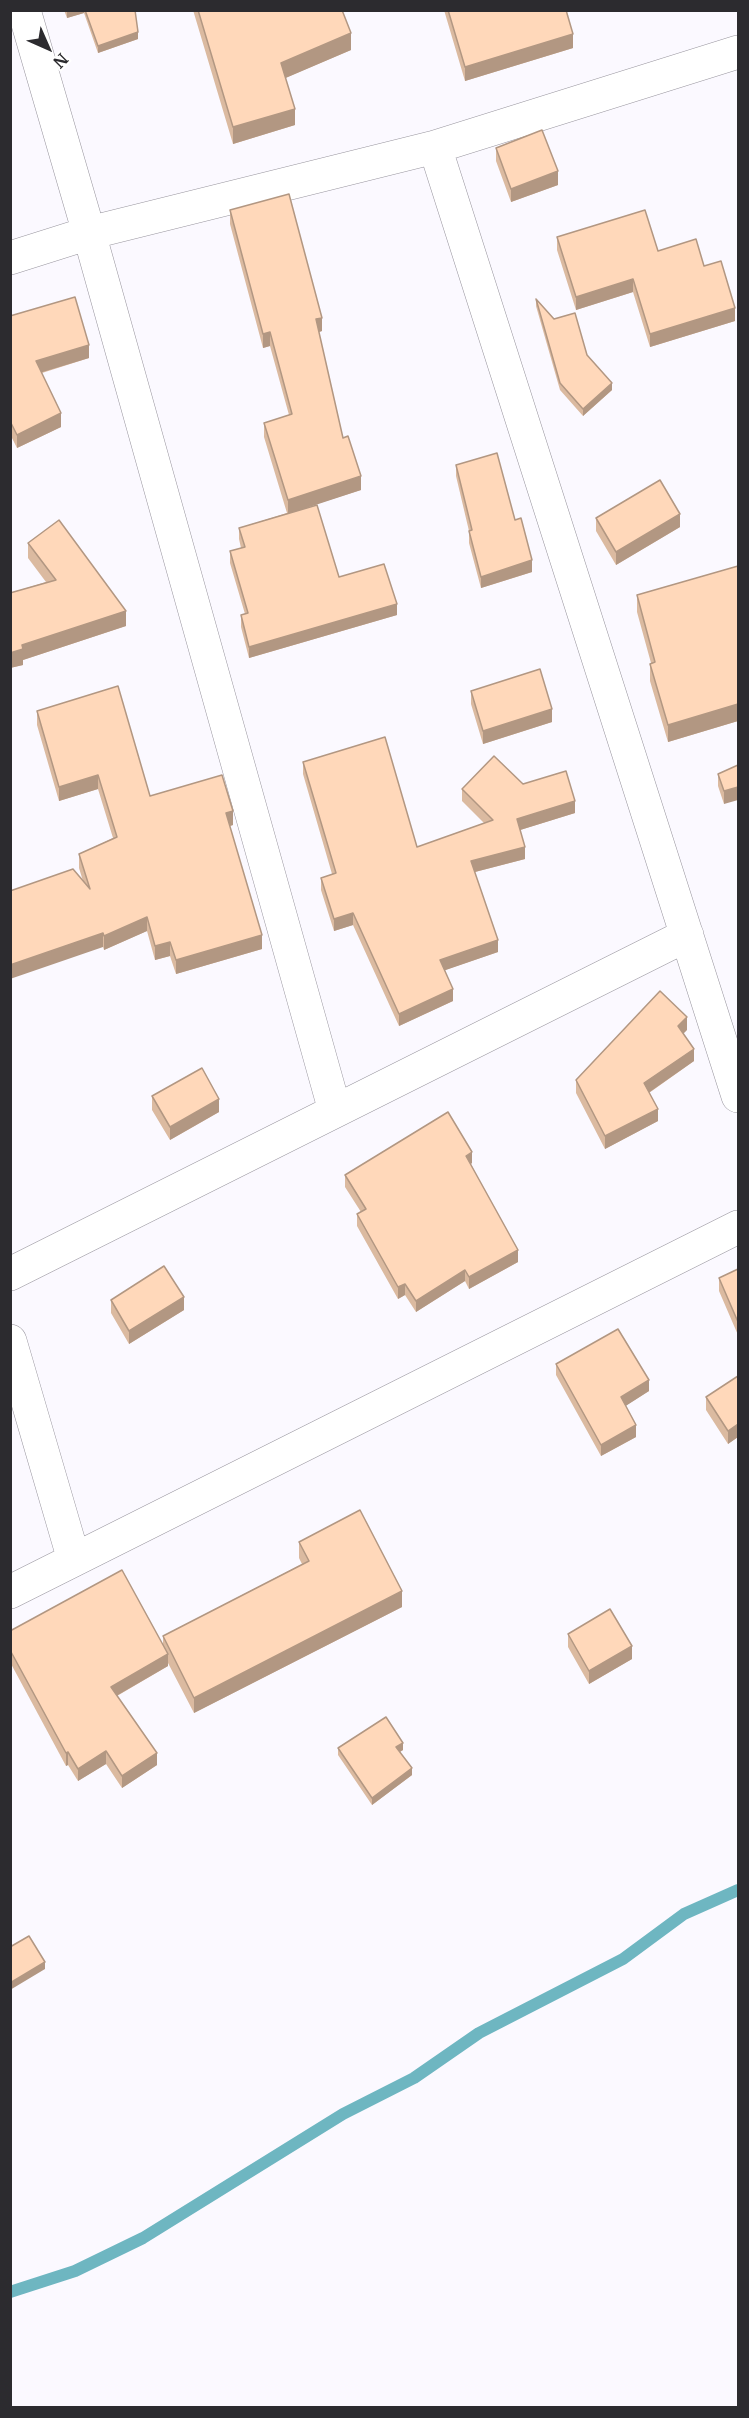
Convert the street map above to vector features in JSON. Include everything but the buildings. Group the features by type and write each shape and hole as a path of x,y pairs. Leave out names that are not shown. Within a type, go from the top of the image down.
{"street":[{"path":"24,10 89,233 335,1111"},
{"path":"10,258 89,233 435,147 738,52"},
{"path":"435,147 738,1096"},
{"path":"10,1274 687,934"},
{"path":"10,1592 738,1227"},
{"path":"10,1341 74,1560"}],"waterway":[{"path":"10,2292 75,2271 143,2238 343,2114 414,2078 479,2033 623,1959 684,1914 738,1890"}]}
